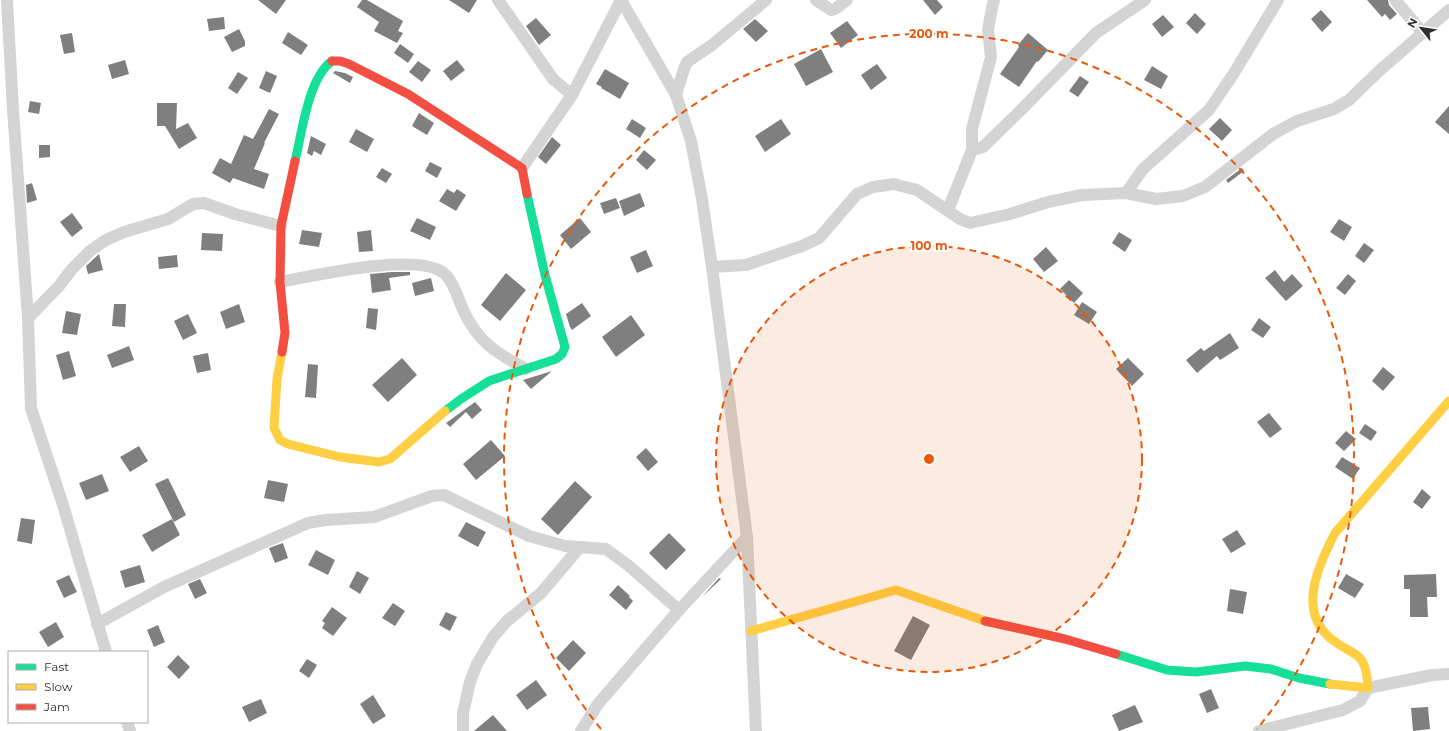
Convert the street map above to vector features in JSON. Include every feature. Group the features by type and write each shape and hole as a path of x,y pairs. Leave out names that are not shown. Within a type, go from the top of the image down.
{"street":[{"path":"7,0 13,110 28,318 31,408 63,506 106,651"},
{"path":"498,0 552,79 572,95"},
{"path":"522,168 572,95 621,0"},
{"path":"621,0 676,95 691,141 702,199 747,537 756,731"},
{"path":"676,95 687,62 712,44 766,0"},
{"path":"816,0 831,10 835,9 847,0"},
{"path":"948,210 972,150 972,129 991,57 988,30 994,0"},
{"path":"972,150 983,147 1096,33 1145,0"},
{"path":"1126,193 1143,169 1209,110 1234,73 1278,0"},
{"path":"1395,0 1423,32"},
{"path":"712,267 746,265 802,246 819,238 857,194 873,186 894,184 917,190 960,219 970,223 1010,214 1048,202 1082,194 1126,193 1156,199 1183,196 1205,187 1273,134 1297,121 1334,108 1349,100 1379,71 1449,10"},
{"path":"332,61 340,61 350,64 408,94 522,168 545,275 565,347 562,354 556,359 489,381 461,399 434,420 390,459 379,462 340,457 288,444 280,440 274,428 277,379 285,333 280,282 281,226 310,96 316,81 327,64 332,61"},
{"path":"28,318 59,286 72,269 90,251 106,240 124,232 168,219 194,204 204,203 235,214 281,226"},
{"path":"280,282 391,264 424,266 436,269 447,276 451,282 456,290 463,310 480,339 495,351 526,368"},
{"path":"1259,731 1343,710 1360,701 1368,688 1369,675 1367,667 1363,661 1357,654 1327,635 1315,617 1312,596 1316,576 1326,550 1335,534 1449,401"},
{"path":"98,624 164,587 308,523 325,520 374,518 432,496 444,495 529,536 565,546 606,549 629,566 679,610"},
{"path":"581,731 598,704 679,610 747,537"},
{"path":"463,731 463,713 470,682 477,664 493,637 507,621 541,593 580,547"},
{"path":"751,631 896,590 990,623 1065,639 1167,670 1196,672 1245,666 1270,669 1299,678 1336,685 1368,688 1432,675 1449,674"}],"building":[{"path":"258,0 286,0 276,14"},
{"path":"362,0 367,0 403,21 398,31 403,33 397,43 374,31 379,22 357,7"},
{"path":"449,0 477,0 469,13"},
{"path":"923,0 937,0 943,7 935,15"},
{"path":"1367,0 1388,0 1389,5 1397,14 1390,20 1385,14 1382,17"},
{"path":"1321,10 1332,22 1322,32 1311,19"},
{"path":"1195,13 1206,24 1197,34 1186,23"},
{"path":"1163,15 1174,27 1162,37 1152,24"},
{"path":"224,17 225,29 209,31 207,19"},
{"path":"536,18 551,35 539,45 526,26"},
{"path":"755,19 768,31 756,42 743,29"},
{"path":"847,21 858,35 841,48 830,33"},
{"path":"239,29 245,41 245,46 232,52 224,37"},
{"path":"288,32 308,45 301,55 282,43"},
{"path":"72,33 75,52 64,54 60,35"},
{"path":"1028,33 1048,50 1038,62 1037,61 1019,87 1000,74 1019,47 1018,45"},
{"path":"400,44 414,54 408,63 394,53"},
{"path":"821,49 833,72 806,86 794,64"},
{"path":"125,60 129,74 112,79 108,65"},
{"path":"457,60 465,70 451,81 443,71"},
{"path":"418,61 431,70 422,82 409,72"},
{"path":"877,64 887,78 871,90 861,75"},
{"path":"1152,66 1168,76 1161,89 1144,80"},
{"path":"605,69 629,83 620,99 596,84"},
{"path":"266,71 277,76 270,93 259,88"},
{"path":"335,71 345,73 353,77 350,83 333,73"},
{"path":"238,72 248,78 237,94 228,88"},
{"path":"1080,76 1089,82 1078,97 1069,91"},
{"path":"30,101 41,103 39,114 28,112"},
{"path":"157,103 177,103 176,129 188,123 197,138 179,149 165,126 157,126"},
{"path":"1449,106 1449,134 1435,122"},
{"path":"269,109 279,114 264,143 254,169 269,174 264,189 233,178 230,183 212,173 220,158 231,164 244,135 253,139"},
{"path":"419,113 434,123 427,135 412,126"},
{"path":"1220,118 1232,130 1222,141 1209,129"},
{"path":"632,119 646,128 640,138 626,129"},
{"path":"781,119 791,134 765,152 755,136"},
{"path":"356,129 374,139 367,152 349,142"},
{"path":"311,136 326,144 321,155 314,151 312,156 307,153"},
{"path":"552,137 561,145 546,164 538,157"},
{"path":"39,145 50,145 50,157 39,158"},
{"path":"644,150 656,160 647,170 636,160"},
{"path":"430,162 442,168 437,178 425,171"},
{"path":"382,168 392,174 386,183 376,177"},
{"path":"1242,168 1244,171 1228,183 1226,180"},
{"path":"32,183 37,200 27,203 26,185"},
{"path":"447,189 454,193 457,189 466,195 456,211 439,201"},
{"path":"640,193 645,206 624,216 619,201"},
{"path":"616,198 620,208 604,214 600,203"},
{"path":"72,213 83,228 72,237 60,222"},
{"path":"417,218 436,227 430,240 410,231"},
{"path":"580,218 591,232 571,249 560,235"},
{"path":"1339,219 1352,227 1344,241 1330,232"},
{"path":"302,230 322,233 319,247 299,244"},
{"path":"371,230 373,251 359,252 357,232"},
{"path":"1119,232 1132,240 1125,252 1112,243"},
{"path":"202,233 223,234 222,251 201,250"},
{"path":"1364,243 1374,250 1364,263 1355,256"},
{"path":"1046,247 1058,261 1044,272 1033,259"},
{"path":"646,250 653,266 637,273 630,257"},
{"path":"99,254 103,270 88,274 86,266"},
{"path":"177,255 178,267 159,269 158,257"},
{"path":"1275,270 1284,282 1292,274 1303,286 1286,301 1265,278"},
{"path":"410,272 410,275 389,278 391,290 372,293 370,274"},
{"path":"506,273 526,290 500,321 481,305"},
{"path":"1348,274 1356,281 1345,295 1336,288"},
{"path":"431,278 434,291 415,296 412,283"},
{"path":"1069,280 1083,293 1074,303 1060,289"},
{"path":"1082,302 1097,312 1089,324 1074,315"},
{"path":"582,303 591,316 572,330 566,314"},
{"path":"114,304 126,304 125,327 112,326"},
{"path":"239,304 245,322 226,329 220,312"},
{"path":"368,308 378,309 376,330 366,328"},
{"path":"66,311 81,314 77,335 62,333"},
{"path":"188,314 197,333 183,340 174,321"},
{"path":"631,315 645,335 616,357 602,337"},
{"path":"1259,318 1271,327 1263,338 1251,330"},
{"path":"1230,333 1239,348 1220,360 1217,356 1197,373 1186,360 1201,348 1204,351"},
{"path":"129,346 134,360 112,368 107,355"},
{"path":"69,351 76,376 63,380 56,355"},
{"path":"208,353 211,370 197,373 193,356"},
{"path":"402,358 417,375 388,402 372,385"},
{"path":"1128,358 1144,374 1132,386 1116,369"},
{"path":"308,364 318,365 316,398 305,397"},
{"path":"1383,367 1395,377 1383,391 1372,381"},
{"path":"552,371 531,389 523,380"},
{"path":"475,402 482,410 472,419 466,412 450,427 446,423"},
{"path":"1269,413 1282,429 1270,438 1257,422"},
{"path":"1365,424 1377,432 1371,441 1359,433"},
{"path":"1346,431 1356,439 1344,451 1335,443"},
{"path":"491,440 505,456 476,480 463,464"},
{"path":"139,446 148,461 130,472 120,457"},
{"path":"646,448 658,462 648,471 636,457"},
{"path":"1342,457 1360,468 1353,479 1335,467"},
{"path":"102,474 109,491 86,500 79,483"},
{"path":"168,478 186,515 174,522 155,484"},
{"path":"268,480 288,484 284,502 264,498"},
{"path":"575,481 592,497 558,535 541,519"},
{"path":"1422,489 1431,497 1422,509 1413,502"},
{"path":"21,518 35,520 32,544 17,541"},
{"path":"172,519 180,535 152,552 142,535"},
{"path":"466,522 486,532 478,547 458,536"},
{"path":"1237,530 1246,544 1231,553 1222,539"},
{"path":"669,533 686,550 666,570 649,553"},
{"path":"283,543 288,558 275,563 269,548"},
{"path":"316,550 335,560 328,575 308,565"},
{"path":"140,565 145,582 125,588 120,571"},
{"path":"357,571 369,578 360,594 349,587"},
{"path":"1346,574 1364,584 1355,598 1338,588"},
{"path":"1436,574 1437,597 1427,597 1428,617 1410,617 1410,589 1404,589 1404,575"},
{"path":"69,575 77,592 64,598 56,581"},
{"path":"719,578 721,579 702,597"},
{"path":"200,579 207,593 195,599 188,584"},
{"path":"618,585 630,596 629,597 633,601 626,610 609,595"},
{"path":"1230,589 1247,592 1243,614 1227,611"},
{"path":"393,603 405,611 395,626 382,618"},
{"path":"332,607 347,618 333,636 322,628 325,623 322,621"},
{"path":"446,612 457,617 450,631 439,625"},
{"path":"913,616 930,625 911,660 894,651"},
{"path":"56,622 64,637 48,647 39,632"},
{"path":"158,625 165,642 154,647 147,630"},
{"path":"573,640 586,653 569,671 556,658"},
{"path":"178,655 190,667 179,679 167,667"},
{"path":"307,659 317,665 309,678 299,671"},
{"path":"536,680 547,695 527,710 516,695"},
{"path":"1211,689 1219,708 1207,713 1199,694"},
{"path":"373,695 386,716 373,724 360,704"},
{"path":"261,699 267,713 249,722 242,707"},
{"path":"1135,705 1143,722 1119,731 1112,715"},
{"path":"1428,707 1430,729 1413,731 1411,708"},
{"path":"493,715 507,731 474,731"}],"traffic: fast":[{"path":"295,161 303,122 312,93 317,80 324,69 332,61"},
{"path":"445,411 489,381 556,359 562,354 565,347 545,275 527,194"},
{"path":"1116,654 1167,670 1196,672 1245,666 1271,669 1299,678 1330,684"}],"traffic: slow":[{"path":"282,352 277,379 274,428 280,440 288,444 340,457 379,462 390,459 445,411"},
{"path":"1330,684 1368,688 1367,675 1362,660 1330,638 1320,627 1315,614 1313,601 1314,587 1323,559 1335,533 1449,401"},
{"path":"751,631 896,590 985,621"}],"traffic: jam":[{"path":"332,61 340,61 349,64 408,94 522,168 527,194"},
{"path":"282,352 285,333 280,282 281,226 295,161"},
{"path":"985,621 1065,639 1116,654"}]}
